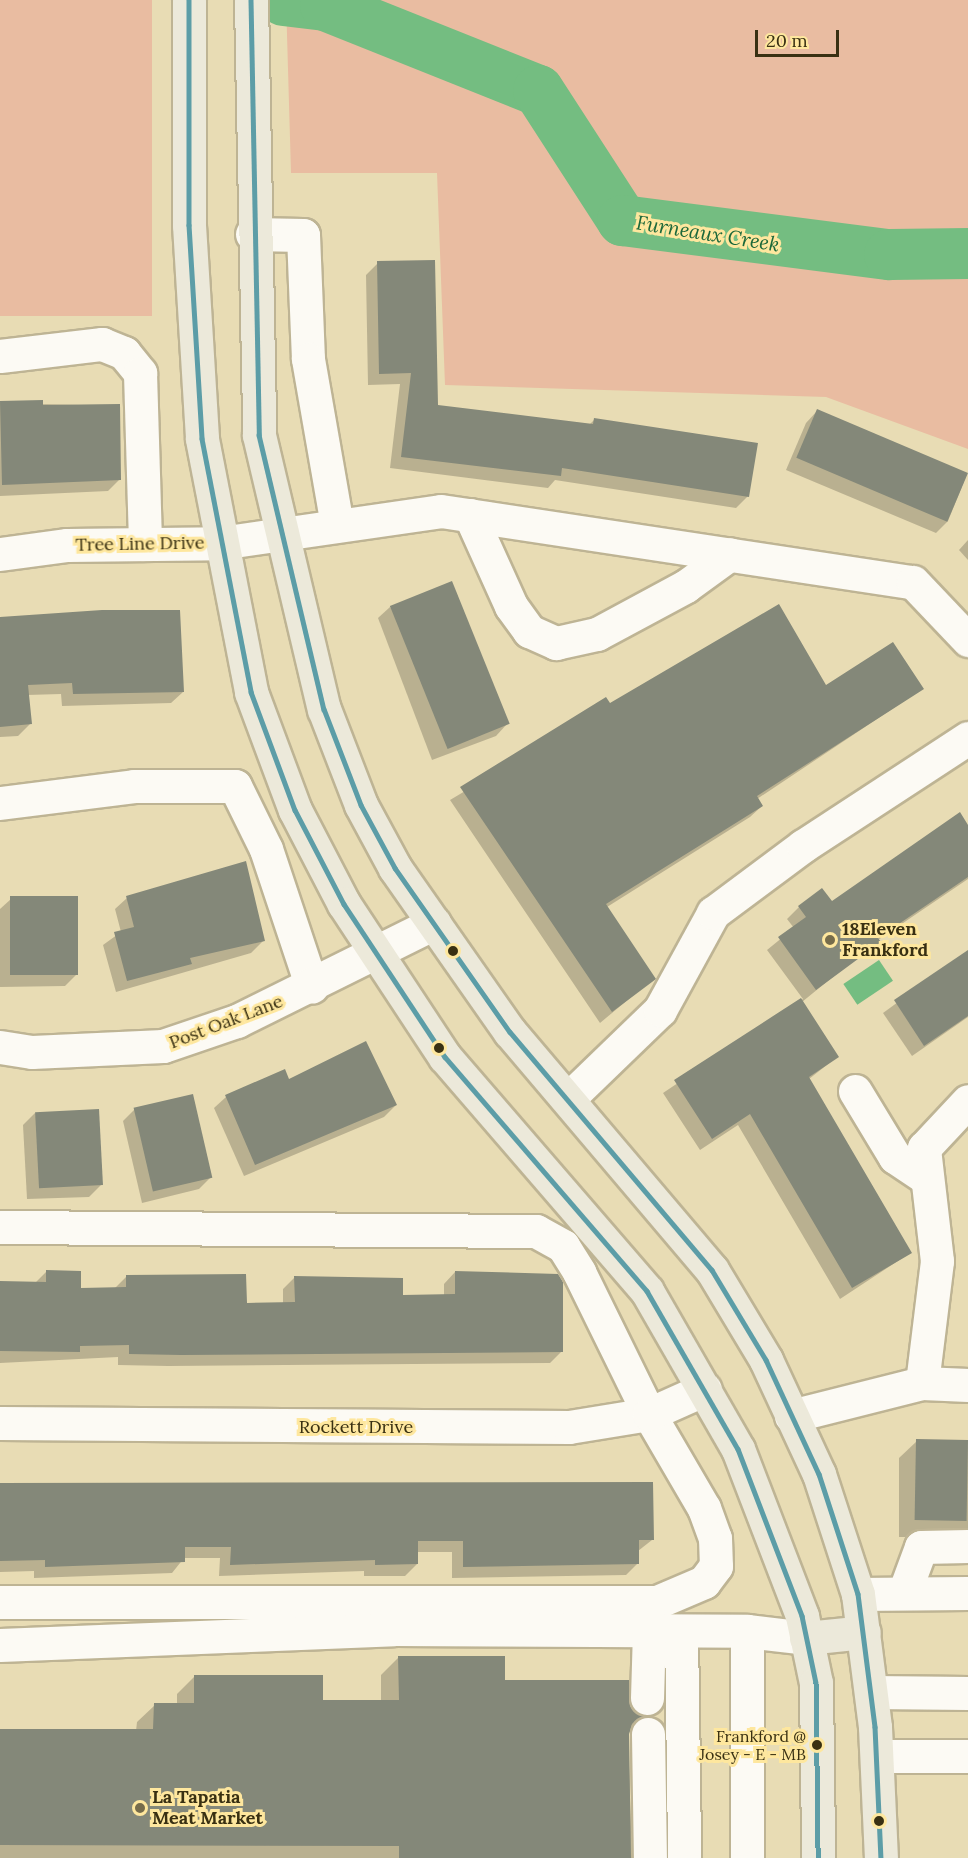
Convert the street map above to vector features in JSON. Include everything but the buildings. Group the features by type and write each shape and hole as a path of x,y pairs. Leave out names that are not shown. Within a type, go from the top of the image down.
{"main road":[{"path":"189,0 192,324 202,439 220,543 251,692 295,810 344,904 445,1057 647,1291 738,1449 806,1638 816,1683 818,1858"},
{"path":"251,0 252,234 259,435 280,536 324,709 361,805 434,923 510,1032 570,1097 712,1270 791,1416 819,1474 858,1594 872,1692 878,1756 880,1858"},
{"path":"806,1638 864,1632"}],"street":[{"path":"252,234 303,235 308,359 337,525"},
{"path":"0,356 102,344 124,353 140,373 145,544"},
{"name":"Tree Line Drive","path":"0,554 66,545 220,543 441,511 913,582 968,640"},
{"path":"470,515 511,606 529,631 556,643 597,634 686,586 730,554"},
{"path":"570,1097 660,1010 713,913 803,846 968,738"},
{"path":"0,803 134,786 235,786 266,849 312,987"},
{"name":"Post Oak Lane","path":"0,1047 32,1052 163,1046 237,1021 312,987 378,955 434,923"},
{"path":"855,1092 895,1156 925,1177"},
{"path":"922,1383 937,1261 925,1177 924,1148 968,1101"},
{"path":"0,1227 536,1231 563,1246 579,1272 649,1414 715,1538 716,1566 704,1582 665,1599 0,1602"},
{"path":"791,1416 922,1383 968,1385"},
{"name":"Rockett Drive","path":"0,1423 569,1427 649,1414 705,1389"},
{"path":"904,1593 921,1547 968,1546"},
{"path":"858,1594 968,1593"},
{"path":"0,1645 394,1629 747,1631 806,1638"},
{"path":"647,1698 649,1631"},
{"path":"681,1631 684,1858"},
{"path":"747,1631 747,1858"},
{"path":"872,1692 968,1693"},
{"path":"648,1734 650,1858"},
{"path":"878,1756 968,1756"}],"shaded area":[{"path":"0,0 152,0 152,316 0,316"},
{"path":"286,0 968,0 968,449 826,397 445,385 437,173 291,173"},
{"path":"879,960 893,981 857,1005 843,984"}],"waterway":[{"name":"Furneaux Creek","path":"283,0 325,5 538,90 622,220 889,254 968,253"}],"transit line":[{"path":"189,0 189,225 202,439 251,692 295,810 344,904 445,1057 647,1291 738,1449 802,1616 816,1683 818,1858"},
{"path":"251,0 259,435 324,709 361,805 395,868 510,1032 712,1270 766,1360 819,1474 858,1594 875,1727 881,1858"}],"place":[{"name":"18Eleven Frankford","path":"830,940"},
{"name":"Frankford @ Josey - E - MB","path":"817,1745"},
{"name":"La Tapatia Meat Market","path":"140,1808"}]}
